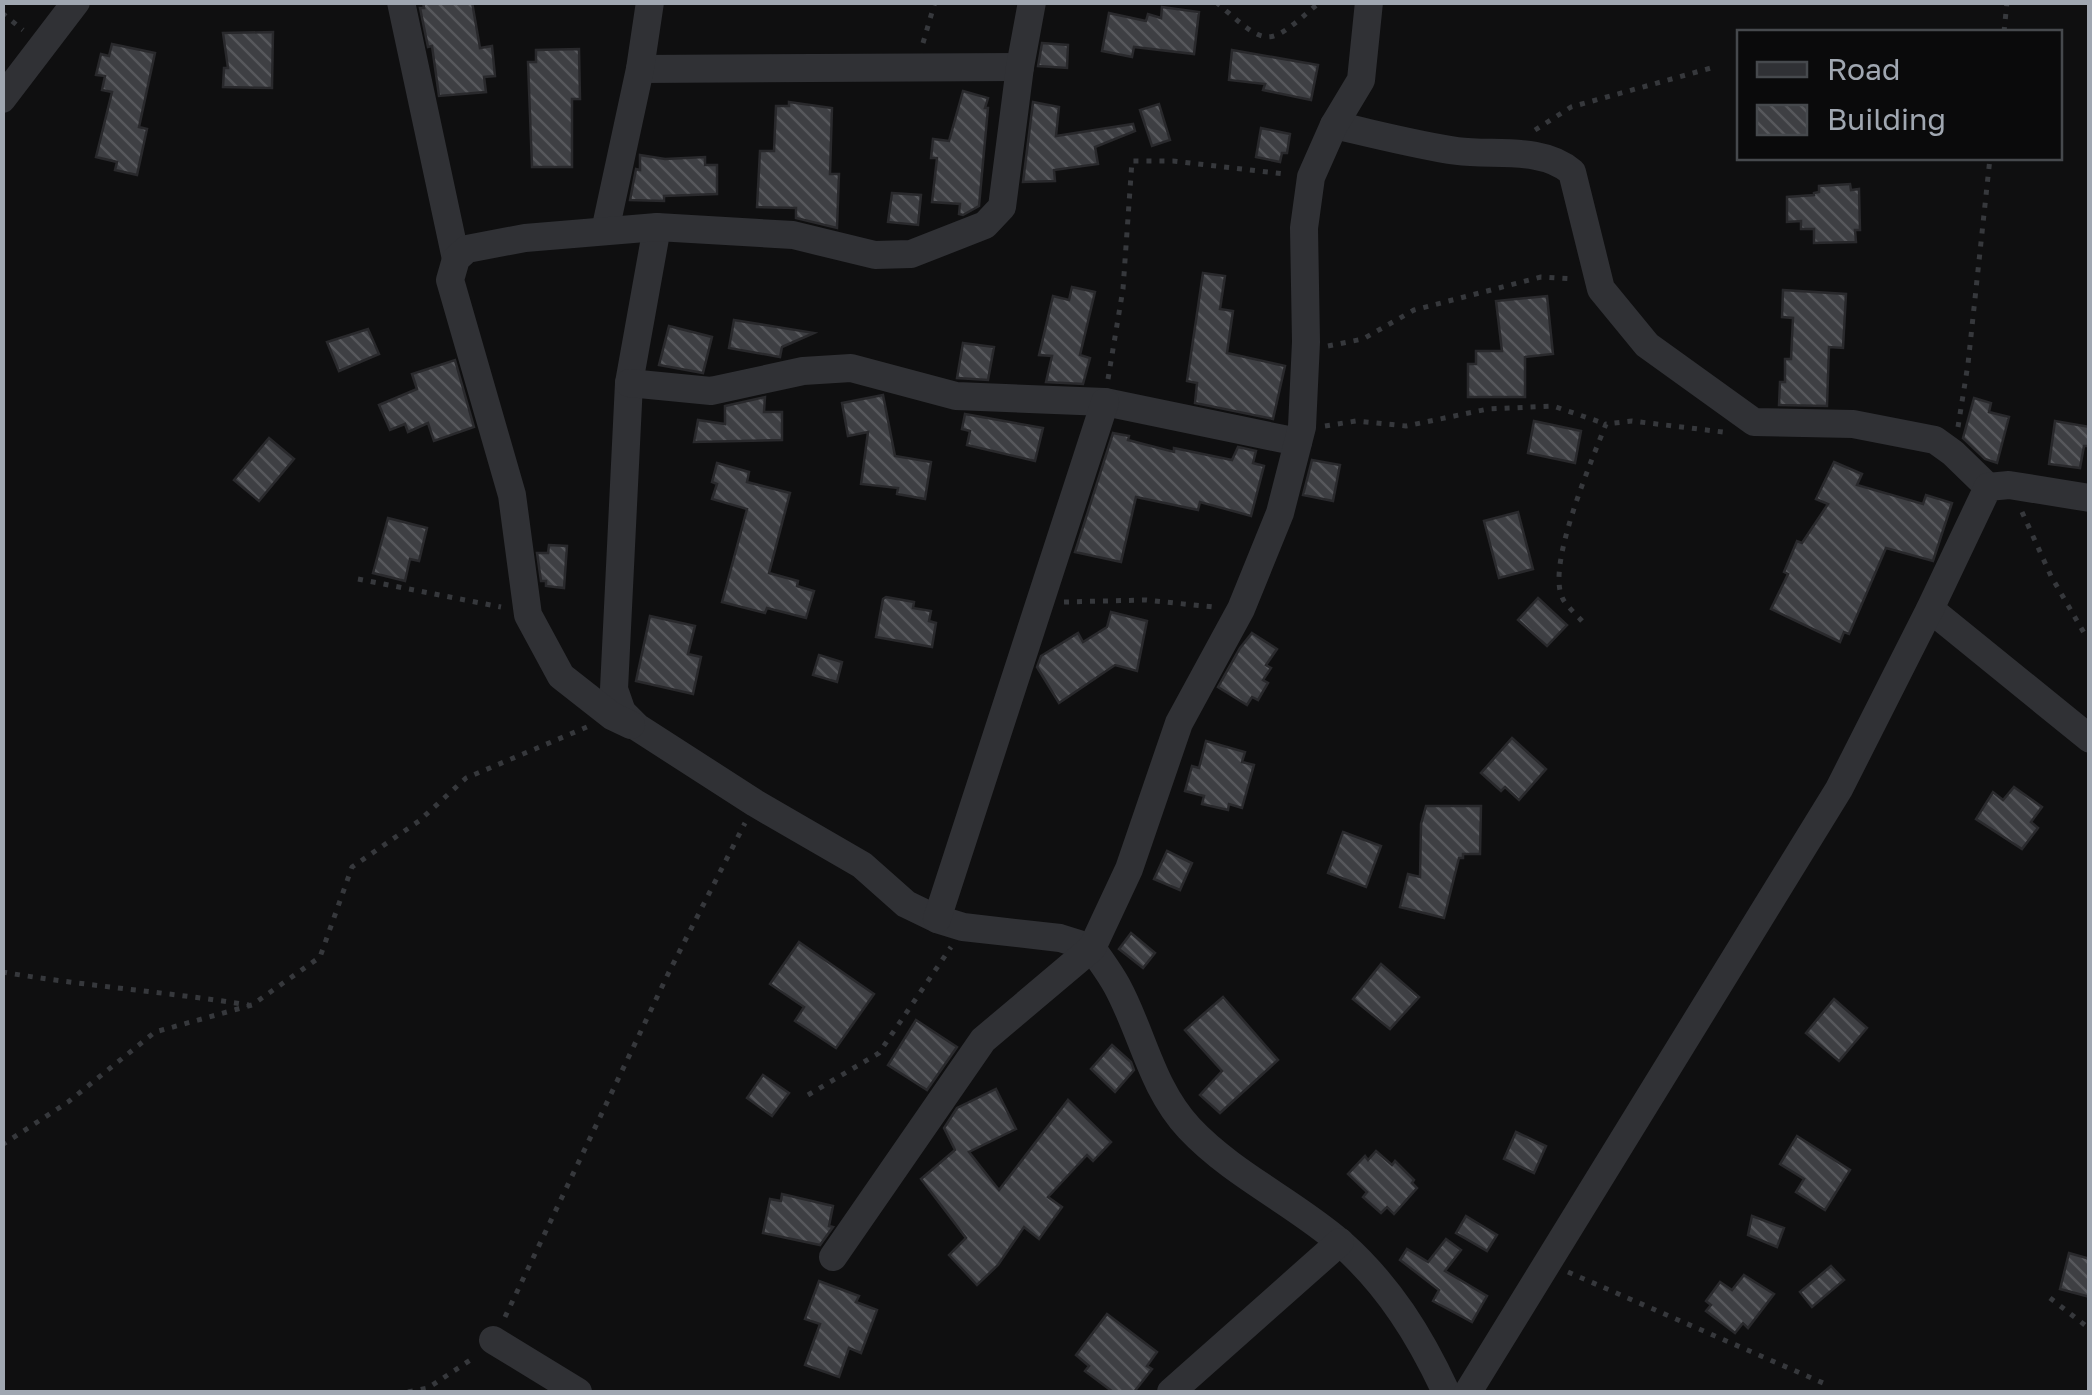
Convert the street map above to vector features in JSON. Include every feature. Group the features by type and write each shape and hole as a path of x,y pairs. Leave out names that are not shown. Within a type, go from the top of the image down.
{"street":[{"path":"2,99 76,2"},
{"path":"401,2 456,260"},
{"path":"606,230 650,2"},
{"path":"1032,2 1002,207 984,225 949,241 912,254 875,255 793,235 657,227 525,238 467,249 456,260 450,280 512,495 528,615 561,676 625,722 862,865 906,904 950,923 1060,938 1092,948 1118,986 1153,1077 1187,1126 1216,1154 1340,1242 1384,1286 1422,1341 1446,1392"},
{"path":"833,1257 983,1040 1092,948 1129,869 1179,723 1241,609 1280,513 1300,434 1306,342 1304,228 1311,177 1334,125 1362,80 1369,2"},
{"path":"640,69 1020,67"},
{"path":"1334,125 1458,151 1534,156 1562,163 1572,172 1600,289 1647,346 1754,422 1853,424 1935,440 1998,486 2090,498"},
{"path":"625,722 614,688 628,383 657,227"},
{"path":"628,383 711,391 803,372 851,368 956,396 1105,402 1300,434"},
{"path":"950,923 1041,603 1105,402"},
{"path":"1468,1392 1698,1023 1838,789 1998,486"},
{"path":"1930,609 2090,739"},
{"path":"1171,1392 1340,1242"},
{"path":"494,1340 578,1392"}],"path":[{"path":"916,68 935,2"},
{"path":"1216,2 1252,34 1266,40 1280,36 1320,2"},
{"path":"2004,30 2007,2"},
{"path":"1525,137 1571,106 1712,68"},
{"path":"1953,453 1968,364 1990,160"},
{"path":"1105,402 1123,288 1132,161 1173,161 1311,177"},
{"path":"1306,342 1325,347 1362,339 1414,310 1541,277 1566,277 1600,289"},
{"path":"1300,434 1356,421 1406,426 1488,409 1553,406 1606,424 1632,421 1730,433 1754,422"},
{"path":"1582,620 1562,597 1558,569 1575,504 1606,424"},
{"path":"1998,486 2087,638"},
{"path":"358,579 496,605 528,615"},
{"path":"1041,603 1146,600 1241,609"},
{"path":"2090,600 2090,654"},
{"path":"2,1144 68,1102 155,1032 252,1005 320,957 352,867 419,821 466,778 625,722"},
{"path":"408,1392 428,1388 464,1367 494,1340 669,972 755,803"},
{"path":"808,1096 879,1053 950,923"},
{"path":"2,972 99,988 167,992 252,1005"},
{"path":"1547,1262 1830,1386"},
{"path":"2050,1298 2090,1329"}],"building":[{"path":"423,2 472,2 480,48 492,46 495,76 484,77 486,92 439,96 432,46 428,47 420,8 424,8"},
{"path":"1162,7 1199,12 1194,54 1134,47 1132,57 1102,51 1109,13 1146,21 1148,14 1161,18"},
{"path":"273,32 272,88 223,87 224,68 228,68 223,33"},
{"path":"1042,43 1068,45 1067,68 1038,66"},
{"path":"112,44 155,53 139,127 147,129 137,175 115,170 117,162 96,157 112,92 102,90 105,76 96,75 101,54 109,56"},
{"path":"579,49 580,99 572,99 572,167 532,167 528,62 536,62 536,50"},
{"path":"1232,50 1318,65 1311,100 1263,90 1265,84 1229,80"},
{"path":"963,91 988,98 988,108 979,206 963,215 959,214 960,204 932,202 937,158 931,158 933,139 949,141"},
{"path":"789,102 832,108 830,174 839,174 837,228 796,218 796,208 757,207 760,151 774,151 776,106 789,106"},
{"path":"1033,102 1059,107 1056,136 1133,124 1135,131 1095,147 1098,164 1054,170 1055,181 1023,182"},
{"path":"1159,104 1170,140 1152,146 1140,110"},
{"path":"1261,128 1290,134 1287,153 1282,153 1280,162 1256,157"},
{"path":"640,155 665,159 705,157 705,165 717,165 717,194 664,196 664,201 630,200 636,169 640,170"},
{"path":"1850,184 1851,190 1859,189 1860,230 1855,230 1856,242 1814,243 1814,229 1801,229 1801,221 1787,222 1787,197 1814,195 1819,186"},
{"path":"892,193 921,195 918,225 888,222"},
{"path":"1203,273 1225,276 1220,309 1233,311 1227,353 1285,366 1273,419 1195,403 1197,383 1187,381"},
{"path":"1072,287 1095,292 1080,355 1090,358 1083,384 1046,382 1052,356 1039,355 1053,296 1069,300"},
{"path":"1783,290 1846,294 1843,348 1829,347 1827,406 1779,405 1785,359 1791,359 1793,318 1782,317"},
{"path":"1547,296 1553,354 1525,357 1525,397 1468,397 1468,364 1476,364 1476,351 1502,351 1496,301"},
{"path":"734,320 814,333 782,347 780,357 729,348"},
{"path":"669,326 712,337 703,373 659,365"},
{"path":"368,329 379,354 339,371 327,342"},
{"path":"963,343 994,347 988,380 957,378"},
{"path":"455,360 474,427 434,441 428,423 408,432 405,424 390,430 379,405 417,389 412,374"},
{"path":"883,395 895,456 931,462 925,499 897,494 898,488 861,484 868,432 848,436 842,403"},
{"path":"765,397 764,412 782,412 782,440 694,442 698,420 725,424 725,406"},
{"path":"1974,398 1991,403 1989,412 2009,417 1997,463 1985,459 1963,438"},
{"path":"965,414 1043,428 1035,461 967,445 970,431 962,429"},
{"path":"1534,421 1581,431 1575,463 1528,453"},
{"path":"2055,421 2090,427 2090,446 2084,446 2080,468 2049,464"},
{"path":"1113,433 1174,452 1174,448 1232,460 1238,447 1256,451 1253,463 1264,466 1251,516 1200,502 1198,510 1136,497 1121,562 1075,552"},
{"path":"269,438 294,459 259,501 234,480"},
{"path":"1312,460 1340,465 1333,501 1303,495"},
{"path":"1834,462 1862,474 1857,485 1923,504 1926,495 1952,503 1933,561 1886,548 1849,634 1844,632 1840,642 1771,609 1788,574 1784,572 1797,541 1802,543 1828,504 1816,499"},
{"path":"717,463 749,472 747,482 790,493 769,573 798,581 797,586 814,591 806,618 722,602 747,509 712,499"},
{"path":"1518,512 1533,569 1499,578 1484,521"},
{"path":"388,518 427,528 419,561 410,559 405,581 373,573"},
{"path":"549,545 567,546 564,588 546,586 546,581 541,581 537,553 548,553"},
{"path":"886,597 914,602 913,608 931,611 929,621 936,623 932,647 876,637"},
{"path":"1538,598 1567,625 1547,646 1518,620"},
{"path":"1111,612 1147,621 1137,671 1115,665 1059,703 1037,667 1041,656 1078,633 1083,642 1107,627"},
{"path":"650,616 695,626 688,654 701,657 693,694 636,681"},
{"path":"1252,633 1277,649 1266,665 1271,668 1263,680 1268,683 1258,700 1252,697 1247,705 1218,687"},
{"path":"819,655 842,662 837,682 813,675"},
{"path":"1512,738 1546,769 1519,800 1505,787 1501,791 1481,773"},
{"path":"1206,741 1245,752 1242,762 1254,765 1242,808 1229,804 1228,810 1202,804 1204,796 1185,791 1192,766 1199,768"},
{"path":"2014,787 2042,807 2031,822 2038,828 2022,849 1976,819 1993,792 2003,800"},
{"path":"1426,806 1481,806 1480,854 1463,854 1459,858 1444,918 1400,907 1408,874 1420,877 1421,824"},
{"path":"1343,832 1381,846 1366,887 1328,873"},
{"path":"1167,851 1192,863 1180,890 1154,879"},
{"path":"1131,933 1155,953 1143,968 1119,949"},
{"path":"799,942 874,994 836,1048 795,1021 804,1007 770,984"},
{"path":"1381,964 1419,997 1390,1029 1353,999"},
{"path":"1223,997 1278,1060 1220,1113 1200,1095 1222,1071 1185,1030"},
{"path":"1834,999 1867,1028 1839,1061 1806,1033"},
{"path":"916,1020 957,1047 927,1090 888,1065"},
{"path":"1112,1045 1131,1062 1134,1070 1115,1092 1091,1069"},
{"path":"763,1075 789,1093 772,1116 747,1098"},
{"path":"996,1089 1016,1129 969,1152 999,1190 1068,1100 1111,1142 1093,1161 1087,1155 1048,1197 1062,1207 1039,1239 1024,1227 998,1265 977,1285 949,1255 966,1238 921,1179 955,1150 944,1128 957,1108"},
{"path":"1516,1132 1546,1146 1534,1173 1504,1159"},
{"path":"1797,1136 1850,1170 1825,1210 1796,1192 1804,1179 1780,1164"},
{"path":"1376,1151 1392,1165 1395,1161 1417,1188 1394,1214 1387,1207 1381,1213 1363,1197 1367,1192 1348,1174 1365,1156 1368,1160"},
{"path":"782,1194 833,1206 829,1226 833,1227 820,1245 763,1233 770,1199 781,1201"},
{"path":"1466,1216 1497,1235 1487,1251 1456,1233"},
{"path":"1752,1216 1784,1228 1777,1247 1748,1235"},
{"path":"1446,1239 1461,1250 1445,1271 1487,1296 1472,1322 1433,1301 1439,1290 1400,1260 1407,1249 1428,1262"},
{"path":"2069,1253 2090,1259 2090,1297 2060,1289"},
{"path":"1831,1266 1844,1280 1812,1307 1800,1292"},
{"path":"1744,1275 1774,1294 1748,1328 1743,1323 1735,1333 1706,1311 1711,1305 1706,1301 1720,1282 1732,1290"},
{"path":"819,1281 859,1296 856,1302 877,1310 861,1353 849,1348 839,1377 805,1365 820,1324 805,1319"},
{"path":"1107,1314 1157,1352 1147,1366 1152,1369 1134,1392 1113,1392 1085,1371 1089,1366 1076,1355"}]}
